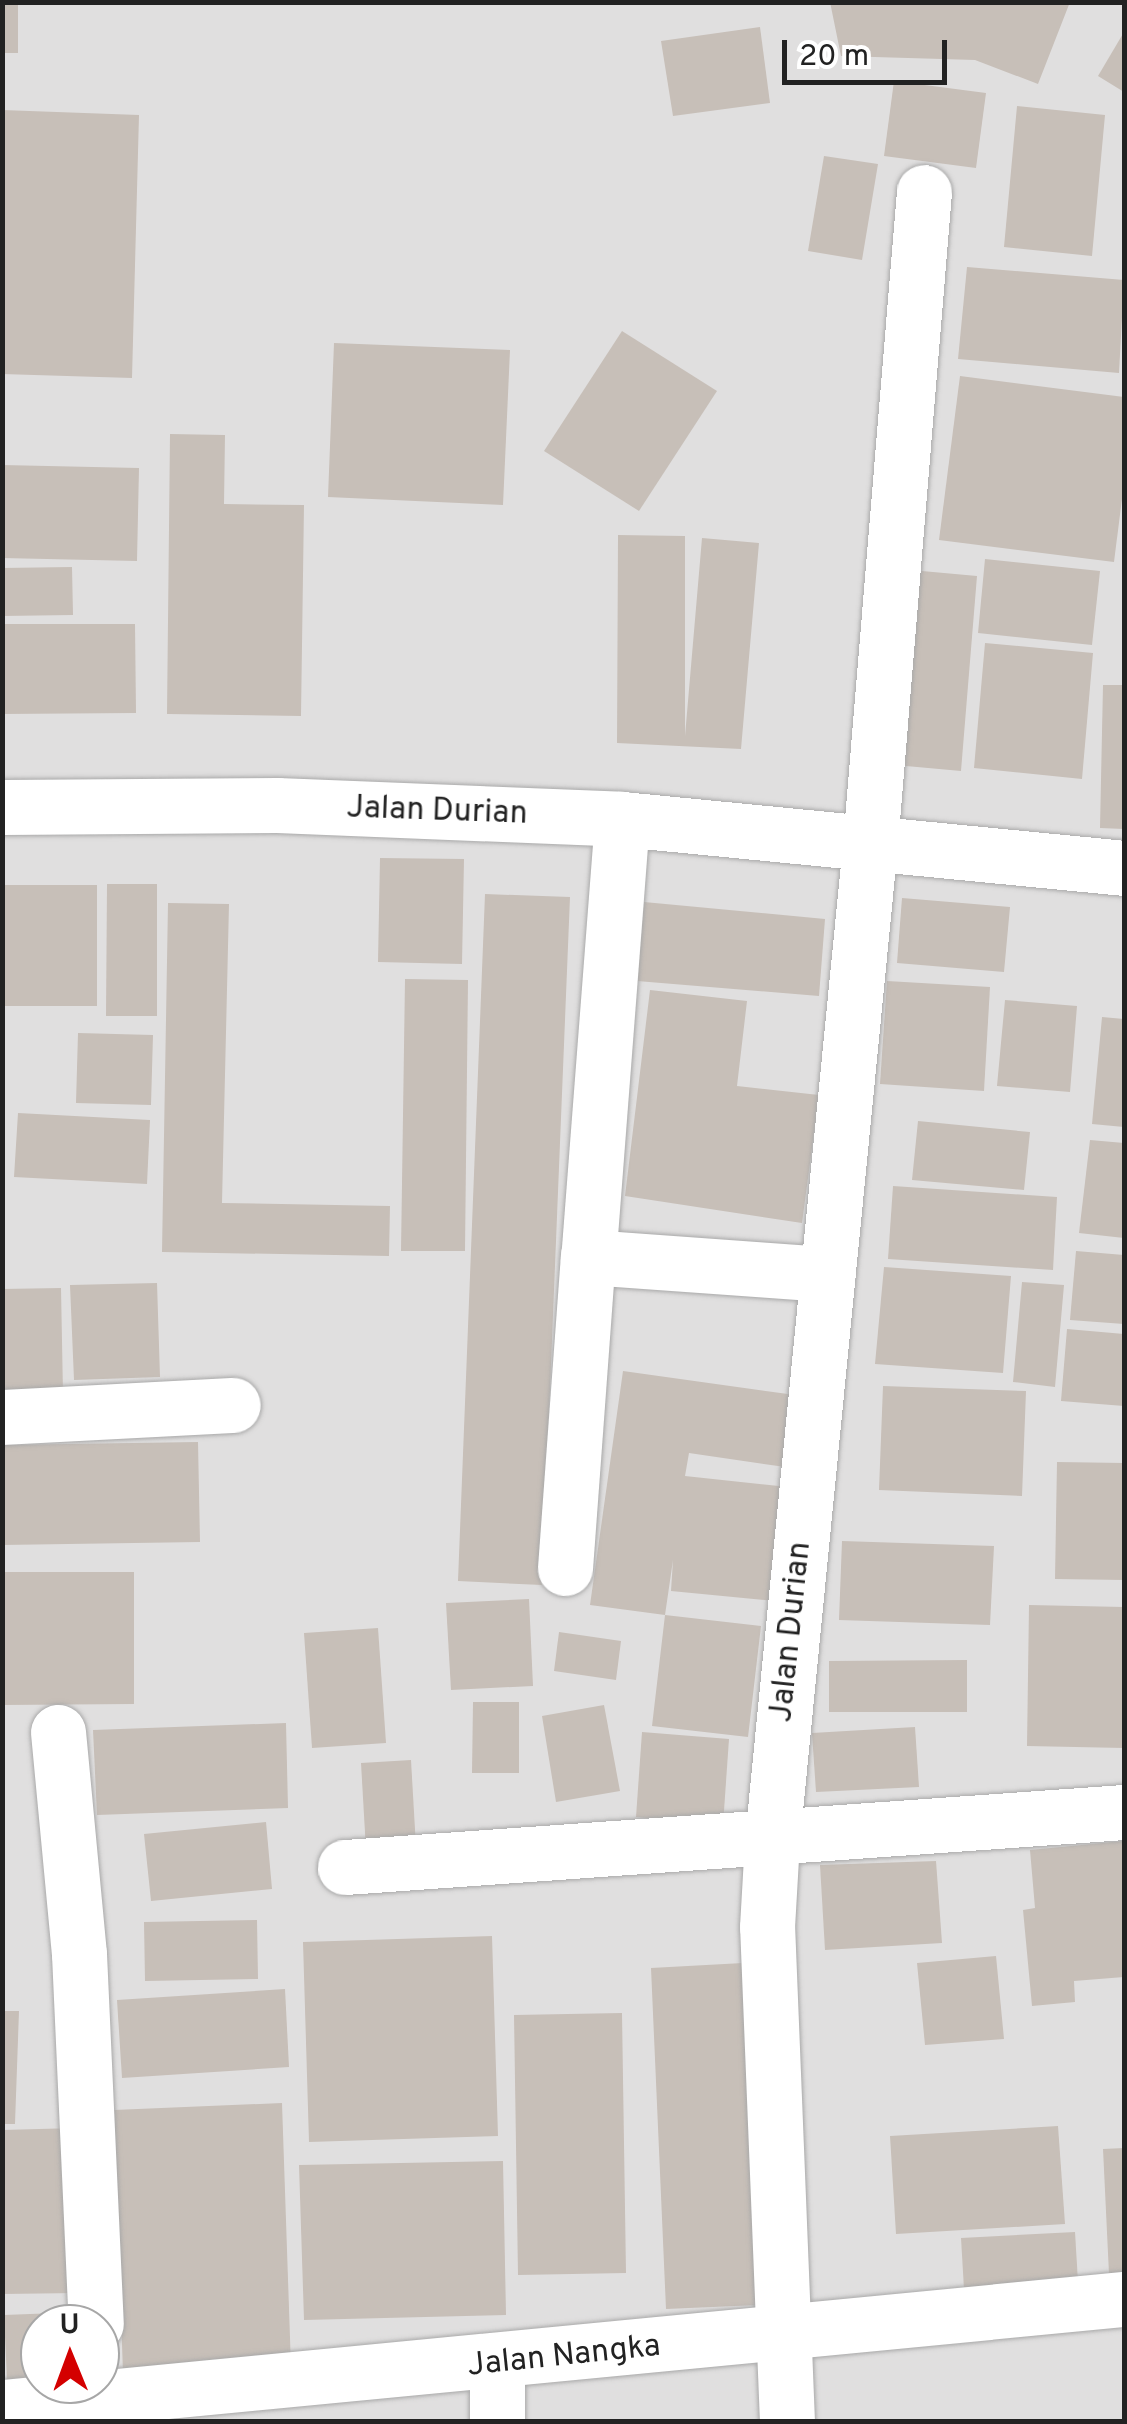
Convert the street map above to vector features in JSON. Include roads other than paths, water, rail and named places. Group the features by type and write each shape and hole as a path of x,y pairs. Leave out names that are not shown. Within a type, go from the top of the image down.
{"street":[{"path":"870,844 924,192"},
{"name":"Jalan Durian","path":"2,808 277,806 622,819 1124,868"},
{"path":"564,1568 622,819"},
{"name":"Jalan Durian","path":"787,2422 767,1926 772,1840 870,844"},
{"path":"588,1257 827,1274"},
{"path":"2,1417 233,1405"},
{"path":"58,1732 79,1954 95,2304"},
{"path":"345,1867 772,1840 1124,1812"},
{"name":"Jalan Nangka","path":"120,2390 497,2364 1124,2299"},
{"path":"496,2422 497,2364"}]}
